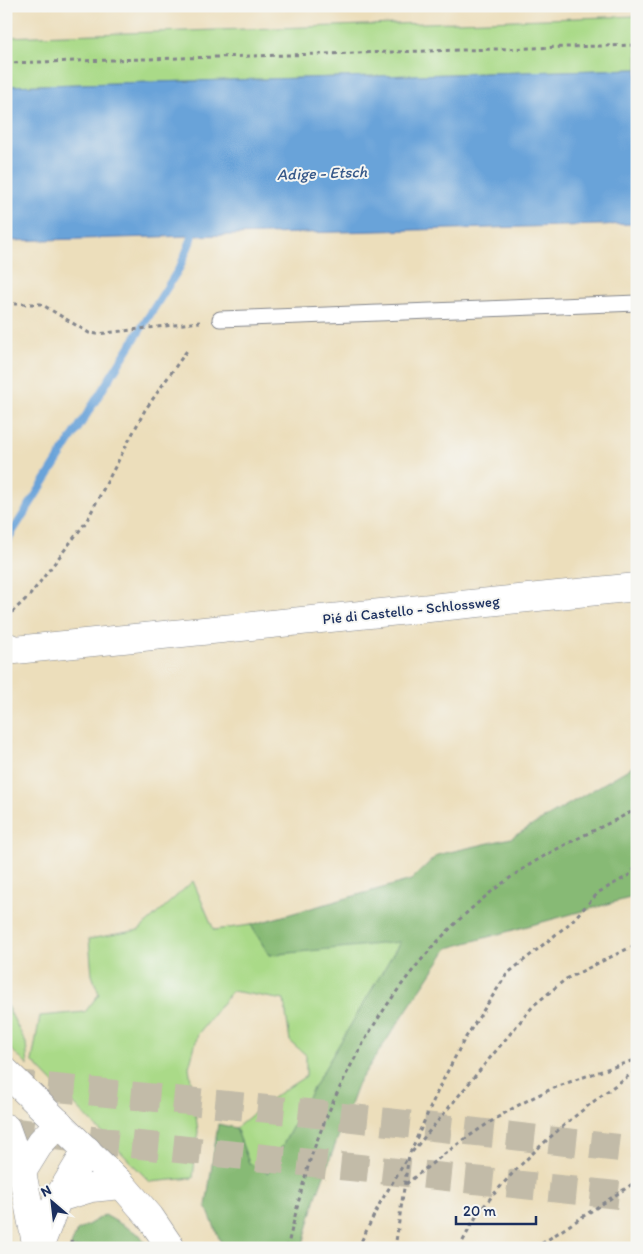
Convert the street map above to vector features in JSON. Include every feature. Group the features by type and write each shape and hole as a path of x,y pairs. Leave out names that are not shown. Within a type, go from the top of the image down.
{"street":[{"name":"Pié di Castello - Schlossweg","path":"6,646 15,650 637,587"},
{"path":"6,1072 122,1185 150,1217 171,1248"},
{"path":"22,1172 40,1144 59,1123"},
{"path":"6,1128 22,1172 38,1248"},
{"path":"38,1248 58,1198 87,1150"},
{"path":"58,1198 91,1188 122,1185"}],"lane":[{"path":"220,319 637,303"}],"path":[{"path":"6,63 637,45"},
{"path":"6,304 41,304 89,333 97,334 220,319"},
{"path":"6,618 30,595 86,522 145,410 188,349"},
{"path":"287,1248 315,1147 336,1096 394,992 442,935 489,894 524,868 637,809"},
{"path":"358,1248 380,1203 409,1155 440,1086 464,1040 507,974 570,923 599,892 628,876 637,866"},
{"path":"395,1248 409,1155 534,1004 566,979 637,944"},
{"path":"406,1184 450,1150 508,1113 553,1088 631,1061 637,1062"},
{"path":"460,1248 480,1212 522,1165 569,1119 637,1070"},
{"path":"536,1248 637,1181"}],"green space":[{"path":"637,16 637,69 6,86 6,37"},
{"path":"637,764 637,896 448,948 358,1083 316,1197 302,1248 223,1248 206,1206 218,1124 236,1128 249,1163 268,1173 312,1090 400,942 269,955 251,925 411,880 437,855 511,838"},
{"path":"193,881 214,930 251,925 269,955 401,941 312,1090 268,1173 249,1163 236,1128 272,1098 306,1076 306,1055 290,1041 284,1000 232,991 198,1034 189,1067 198,1131 193,1178 150,1182 32,1061 40,1016 85,1012 99,994 92,975 89,939 139,930"},
{"path":"6,1004 26,1043 28,1066 6,1044"},
{"path":"105,1215 140,1235 148,1248 70,1248 77,1231"}],"water":[{"name":"Adige - Etsch","path":"637,69 637,224 6,241 6,86"}],"waterway":[{"path":"6,542 180,267 196,228"}],"tunnel":[{"path":"6,1083 308,1113 637,1150"},
{"path":"6,1131 637,1197"}]}
